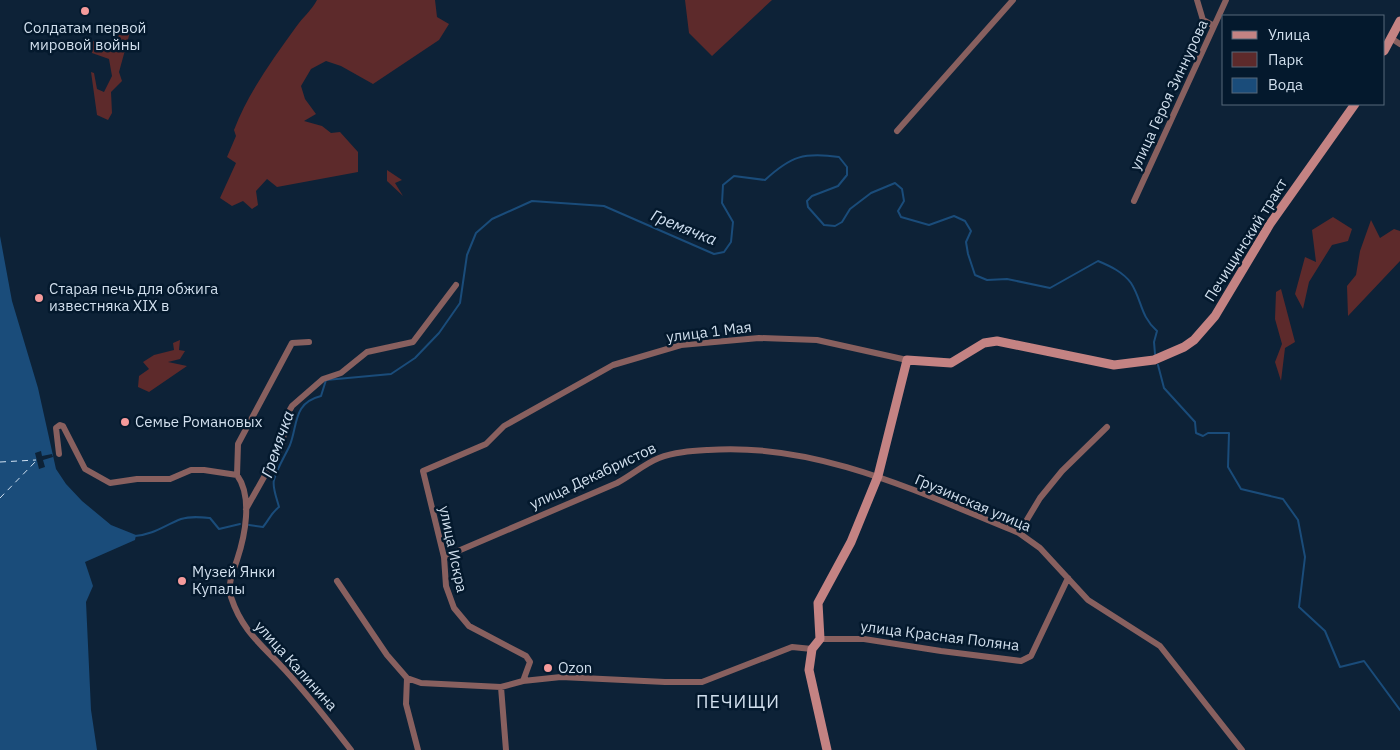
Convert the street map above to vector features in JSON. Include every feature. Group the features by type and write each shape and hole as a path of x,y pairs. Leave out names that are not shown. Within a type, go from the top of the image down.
{"street":[{"path":"897,131 1013,0"},
{"path":"1197,0 1203,20 1214,26"},
{"name":"улица Героя Зиннурова","path":"1134,201 1226,0"},
{"path":"1385,49 1400,21"},
{"path":"1391,38 1400,44"},
{"name":"Печищинский тракт","path":"907,360 951,363 984,343 997,341 1114,365 1139,363 1171,355 1194,340 1207,326 1270,224 1354,105"},
{"path":"246,510 282,445 287,415 292,406 323,378 341,373 367,352 413,342 456,285"},
{"name":"улица 1 Мая","path":"423,471 486,444 504,426 612,365 681,345 759,338 817,340 907,360"},
{"path":"246,510 244,484 237,475 238,444 292,343 309,342"},
{"path":"827,750 809,670 812,649 820,639 818,603 851,542 878,476 907,360"},
{"path":"59,454 56,428 60,425 63,426 76,448 86,470 110,483 137,479 170,479 191,470 237,475"},
{"path":"1020,533 1040,498 1062,471 1106,427"},
{"name":"улица Декабристов","path":"444,557 617,483 641,466 669,456 725,449 789,453 812,457 878,476"},
{"name":"улица Искра","path":"423,471 444,557 446,586 454,608 469,626 526,656 530,662 523,681"},
{"name":"Грузинская улица","path":"878,476 1020,533 1040,548 1088,600 1160,646 1242,750"},
{"name":"улица Калинина","path":"246,510 242,543 230,582 230,595 242,625 254,640 285,670 351,750"},
{"name":"улица Красная Поляна","path":"820,639 864,638 941,652 1021,661 1031,656 1068,578"},
{"path":"337,581 387,655 407,678 421,683 501,688 523,681 561,677 702,682 792,647 812,649"},
{"path":"407,678 406,704 418,750"},
{"path":"501,688 506,750"}],"green space":[{"path":"317,0 435,0 437,17 449,24 439,40 373,84 341,66 326,61 311,69 301,86 305,99 316,114 304,121 322,126 331,133 340,132 358,152 358,172 277,187 267,179 256,191 258,205 252,209 243,201 232,206 220,198 236,163 227,157 236,136 234,130 246,103 262,77"},
{"path":"685,0 772,0 712,56 689,33"},
{"path":"124,29 130,32 119,72 122,81 111,92 112,113 108,120 97,115 91,72 94,73 97,89 104,92 112,76 109,59 92,53 93,41 108,48"},
{"path":"387,170 402,180 395,183 403,196 387,181"},
{"path":"1333,217 1352,229 1348,241 1332,245 1309,282 1303,309 1295,294 1305,257 1316,262 1312,230"},
{"path":"1371,220 1380,238 1394,229 1400,231 1400,261 1348,316 1347,286 1356,275 1360,251"},
{"path":"1281,289 1295,342 1285,348 1281,381 1275,362 1282,344 1275,319 1276,292"},
{"path":"180,340 179,350 185,351 180,359 168,362 187,366 149,392 138,387 139,376 149,369 143,362 154,355 174,350 173,343"}],"water":[{"path":"0,236 12,301 38,388 56,469 66,484 82,501 111,525 136,535 135,540 85,562 93,586 86,602 91,710 97,750 0,750"}],"pier":[{"path":"41,451 42,456 52,454 53,457 43,460 45,467 39,469 35,453"}],"waterway":[{"name":"Гремячка","path":"249,525 263,527 279,507 274,486 275,476 290,445 298,415 305,404 321,396 326,380 391,374 415,358 439,333 460,303 467,255 476,233 492,219 532,201 604,206 714,254 724,252 731,242 733,222 722,203 723,185 734,176 765,180 783,166 799,158 816,155 839,157 847,167 847,175 838,186 812,196 807,201 808,207 824,225 835,226 842,222 850,209 871,193 895,183 902,189 904,201 898,211 901,217 929,225 954,216 965,221 971,231 966,242 975,275 987,280 1007,279 1050,288 1098,261 1112,267 1128,279 1135,289 1147,320 1157,331 1154,342 1155,354"},
{"name":"Гремячка","path":"1158,365 1164,388 1195,422 1196,433 1203,436 1208,433 1229,433 1228,467 1241,489 1283,499 1298,520 1305,557 1299,607 1325,631 1340,667 1364,661 1400,710"},
{"name":"Гремячка","path":"135,536 154,532 188,517 210,518 219,529 240,524"}],"ferry route":[{"path":"0,462 36,460"},
{"path":"0,498 37,460"}],"place":[{"name":"Солдатам первой мировой войны","path":"85,11"},
{"name":"Старая печь для обжига известняка XIX в","path":"39,298"},
{"name":"Семье Романовых","path":"125,422"},
{"name":"Музей Янки Купалы","path":"182,581"},
{"name":"Ozon","path":"548,668"}],"district":[{"name":"ПЕЧИЩИ","path":"738,702"}]}
